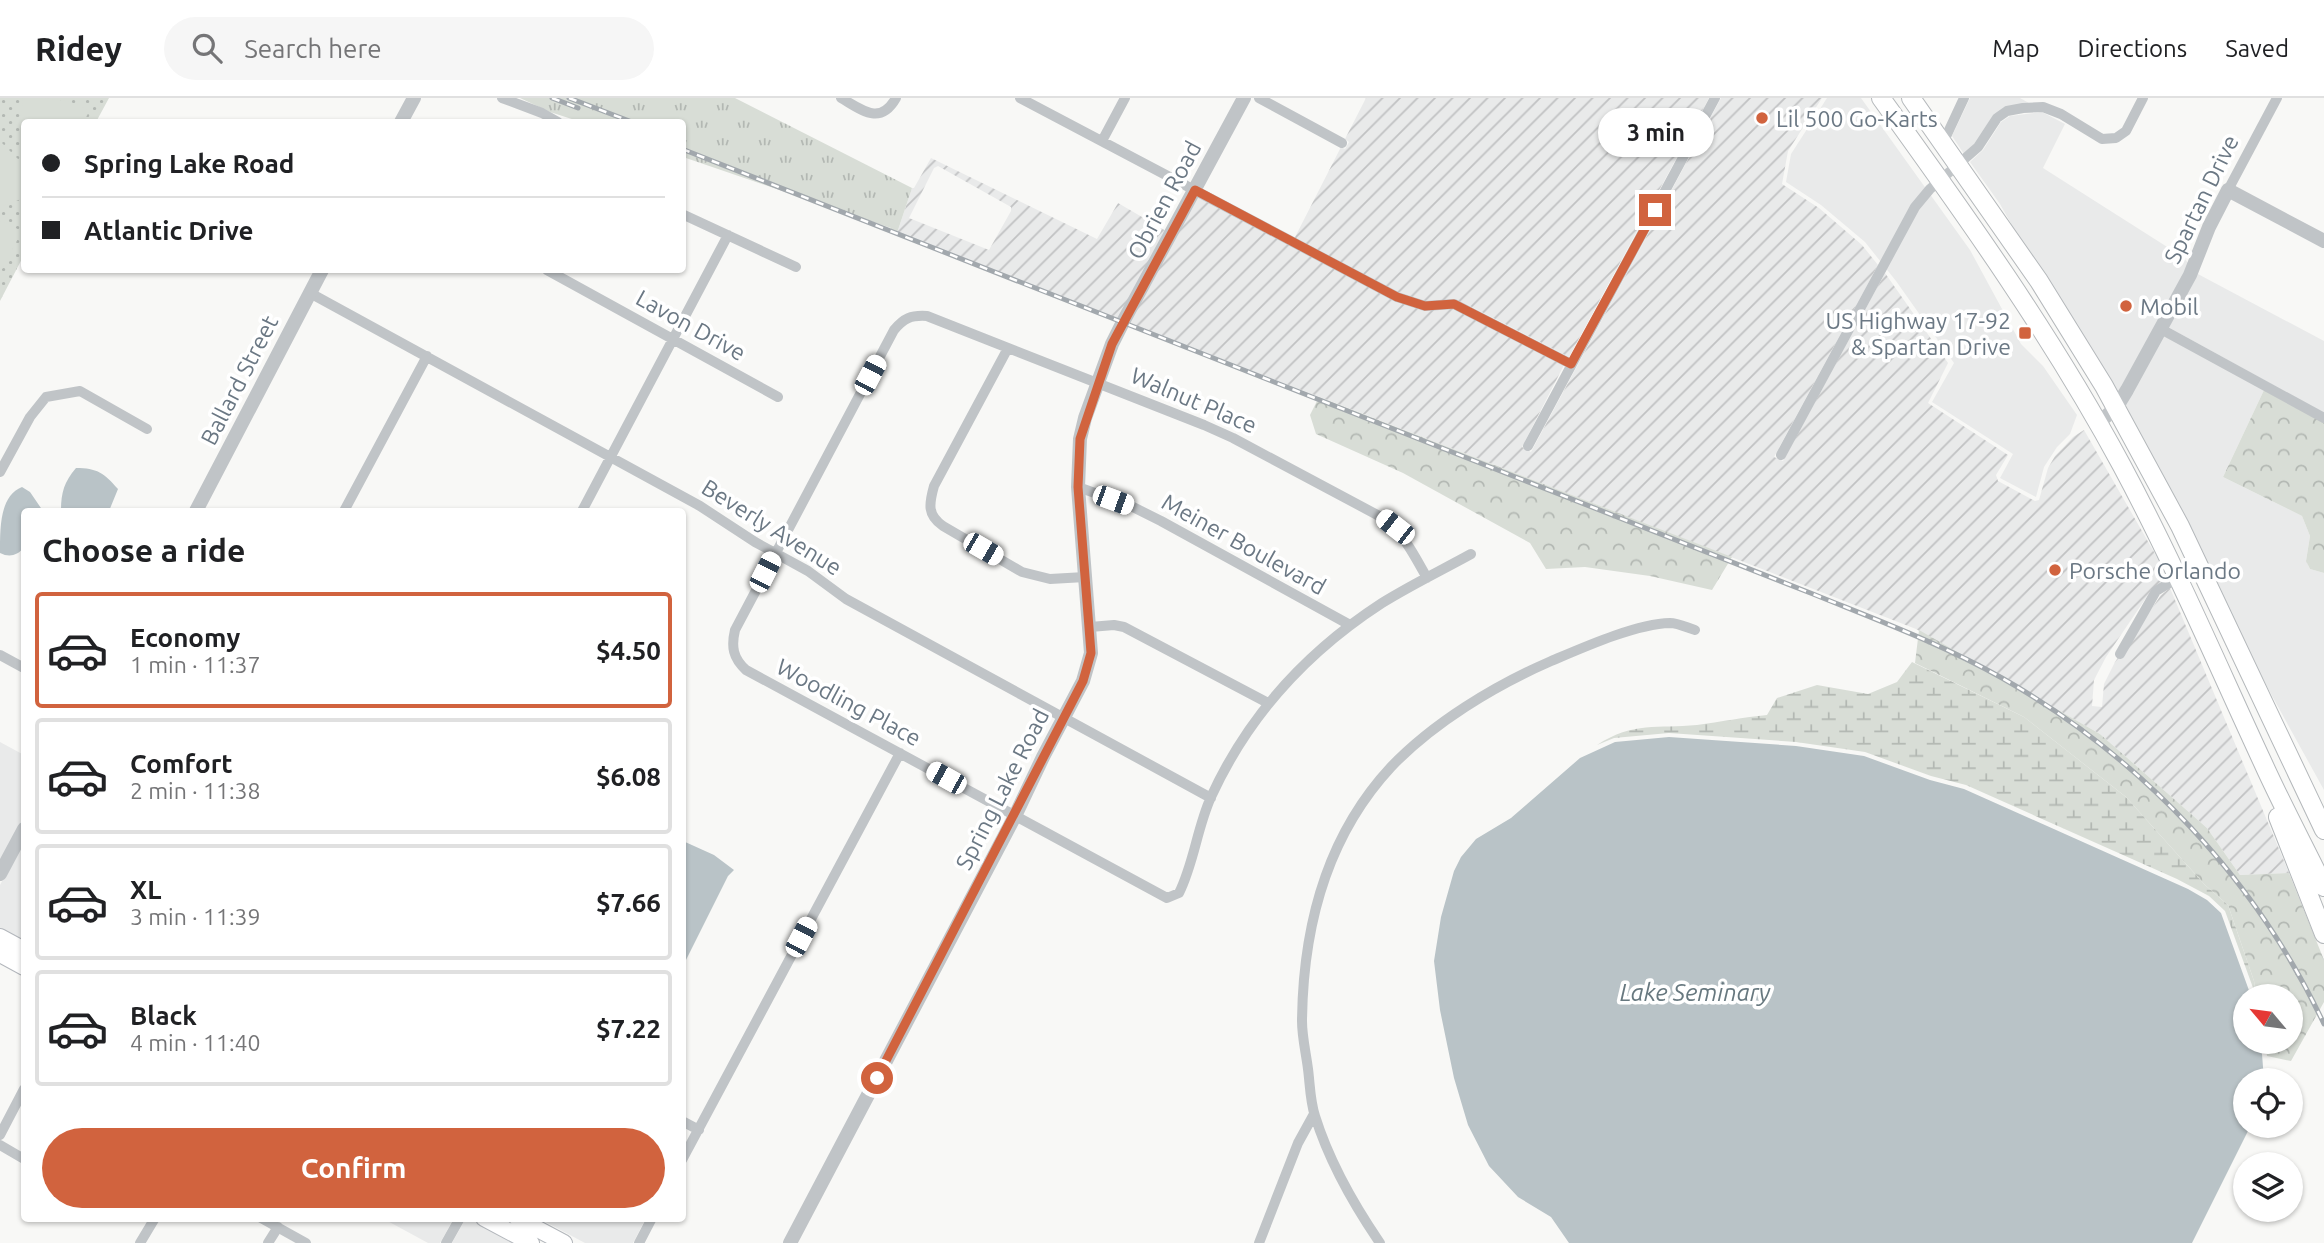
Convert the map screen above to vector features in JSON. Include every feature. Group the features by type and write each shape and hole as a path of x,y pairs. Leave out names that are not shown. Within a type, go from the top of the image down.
{"main road":[{"path":"1881,98 1981,237 2055,350 2098,423 2178,578 2264,766 2324,887"},
{"path":"1911,98 2039,281 2116,408 2180,526 2324,830"},
{"path":"1981,237 2027,280 2039,281"},
{"path":"2264,766 2267,790 2324,934"},
{"path":"2308,795 2324,816"},
{"path":"0,937 21,948"},
{"path":"0,954 21,965"},
{"path":"492,1222 531,1243"},
{"path":"525,1222 564,1243"}],"street":[{"path":"403,119 414,98"},
{"path":"502,98 553,119"},
{"path":"841,98 874,114 882,114 889,109 896,98"},
{"path":"1020,98 1397,297 1425,306 1454,304 1571,364"},
{"path":"1102,141 1125,98"},
{"name":"Obrien Road","path":"1123,323 1244,98"},
{"path":"1259,98 1342,143"},
{"path":"1528,446 1715,98"},
{"path":"1943,142 1964,98"},
{"path":"1781,455 1915,207 1940,179 1979,148 1997,118 2007,111 2045,103 2102,139 2116,138 2126,131 2144,98"},
{"name":"Spartan Drive","path":"2098,423 2116,408 2161,329 2190,275 2209,227 2277,98"},
{"path":"2228,190 2324,241"},
{"path":"686,216 796,267"},
{"path":"584,508 727,235"},
{"name":"Ballard Street","path":"198,508 320,273"},
{"name":"Lavon Drive","path":"552,273 778,397"},
{"name":"Beverly Avenue","path":"310,293 700,506 808,571 846,599 1211,798"},
{"name":"Walnut Place","path":"775,553 894,330 910,316 927,316 1233,438 1383,518 1395,527 1407,542 1427,578"},
{"name":"Spring Lake Road","path":"790,1243 1015,816 1083,681 1091,653 1078,487 1080,439 1098,382 1123,323"},
{"path":"2161,329 2324,418"},
{"path":"1008,348 934,486 930,511 934,520 943,526 1022,572 1050,579 1085,577"},
{"path":"346,508 427,356"},
{"path":"0,472 30,417 46,397 80,391 147,429"},
{"name":"Meiner Boulevard","path":"1078,487 1131,506 1161,521 1350,625"},
{"name":"Woodling Place","path":"775,553 735,630 733,653 737,662 746,670 1159,896 1173,897 1182,887 1197,832 1211,798"},
{"path":"1211,798 1229,761 1268,703 1301,668 1350,625 1384,602 1471,554"},
{"path":"2120,654 2157,592 2178,578"},
{"path":"1380,1243 1333,1161 1314,1114 1302,1023 1314,910 1326,868 1342,836 1390,769 1440,724 1524,673 1608,638 1639,629 1672,623 1695,630"},
{"path":"1090,627 1114,625 1132,631 1268,703"},
{"path":"0,655 21,666"},
{"path":"686,1153 900,753"},
{"path":"0,874 21,835"},
{"path":"0,1135 21,1095"},
{"path":"1259,1243 1298,1143 1314,1114"},
{"path":"686,1123 699,1130"},
{"path":"0,1144 21,1157"},
{"path":"139,1243 152,1222"},
{"path":"269,1222 306,1243"},
{"path":"446,1243 458,1222"},
{"path":"639,1243 650,1222"},
{"path":"268,1243 278,1227"}],"shaded area":[{"path":"1366,98 1709,98 1569,357 1466,304 1564,365 1522,447 1531,452 1721,98 1822,98 1788,151 1782,184 1819,208 1862,245 1878,265 1774,457 1783,461 1885,273 1948,363 1928,403 2008,455 1996,475 1998,481 2035,501 2039,500 2048,468 2055,456 2073,437 2084,430 2158,559 2166,579 2152,589 2106,657 2094,680 2092,706 2102,707 2104,684 2115,662 2161,595 2170,588 2289,873 2240,875 2207,828 2100,734 1916,629 1129,323 1197,197 1292,243 1341,147 1345,149 1349,142 1345,139"},
{"path":"1827,98 1861,98 1970,250 2021,344 2043,366 2077,415 2070,434 2057,447 2044,467 2036,497 2000,478 2013,454 1932,402 1954,363 1896,281 1865,242 1821,205 1786,182 1791,154"},
{"path":"1970,98 2020,98 2029,103 1994,114 1964,154 1952,136"},
{"path":"2042,112 2065,124 2043,168 2183,257 2189,264 2116,398 2000,204 1970,162 1983,150 2001,122 2010,116"},
{"path":"931,158 1097,239 1118,203 1166,231 1119,319 897,233 914,188","holes":["938,166 1011,207 989,250 909,218 934,168"]},
{"path":"2196,273 2324,341 2324,413 2168,327"},
{"path":"2163,335 2264,390 2223,477 2302,516 2310,536 2306,561 2310,569 2324,573 2324,790 2229,618 2123,410"},
{"path":"0,742 21,753 21,824 0,863"},
{"path":"21,846 21,942 0,930 0,885"},
{"path":"389,1222 452,1222 440,1243 428,1243"},
{"path":"464,1222 479,1222 518,1243 452,1243"},
{"path":"546,1222 644,1222 633,1243 585,1243"}],"green space":[{"path":"0,98 109,98 98,119 21,119 21,261 0,301"},
{"path":"23,98 67,101 89,112 85,119 21,119 21,126 20,123"},
{"path":"520,98 735,98 912,188 897,233 891,228 686,158 686,119 572,119"},
{"path":"0,141 21,162 21,199 0,207"},
{"path":"0,221 21,233 0,273"},
{"path":"2264,390 2324,423 2324,573 2310,569 2306,561 2310,536 2302,516 2223,477"},
{"path":"1319,397 1732,557 1712,590 1650,576 1585,567 1546,569 1530,543 1403,473 1316,434 1310,415"},
{"path":"1919,630 2100,734 2207,828 2240,875 2289,873 2324,960 2324,1002 2303,1040 2303,984 2254,984 2228,905 2205,885 2126,797 2024,717 1915,663"},
{"path":"1912,662 2024,717 2126,797 2205,885 2228,905 2254,984 2252,984 2225,911 2209,896 2177,879 1966,785 1931,776 1865,752 1796,742 1669,733 1614,738 1597,745 1610,737 1634,729 1697,725 1767,715 1777,698 1817,685 1868,694 1897,682"},
{"path":"2267,1054 2295,1054 2291,1061"}],"water":[{"path":"76,468 100,472 118,489 110,508 61,508 64,488"},
{"path":"22,487 30,492 41,508 21,508 21,550 13,555 4,555 0,553 3,513 9,497"},
{"name":"Lake Seminary","path":"1669,737 1796,746 1864,756 1930,780 1964,789 2188,889 2207,900 2221,913 2247,984 2233,984 2233,1054 2262,1054 2263,1068 2233,1068 2233,1138 2244,1138 2238,1152 2233,1152 2233,1161 2192,1243 1569,1243 1551,1217 1518,1197 1489,1166 1468,1125 1454,1078 1440,1010 1434,961 1441,917 1454,871 1461,857 1476,839 1511,818 1580,758 1615,742"},
{"path":"686,842 714,855 734,870 728,876 686,960"}],"railway":[{"path":"552,98 578,108"},
{"path":"569,98 624,119"},
{"path":"686,151 1813,594 1909,633 2002,678 2101,745 2147,784 2190,826 2265,920 2324,1024"}],"place":[{"name":"Lil 500 Go-Karts","path":"1762,118"},
{"name":"Mobil","path":"2126,306"},
{"name":"US Highway 17-92 & Spartan Drive","path":"2025,333"},
{"name":"Porsche Orlando","path":"2055,570"}],"route":[{"path":"877,1078 1083,681 1091,653 1078,487 1080,439 1112,344 1195,190 1397,297 1425,306 1454,304 1571,364 1655,210"}]}
